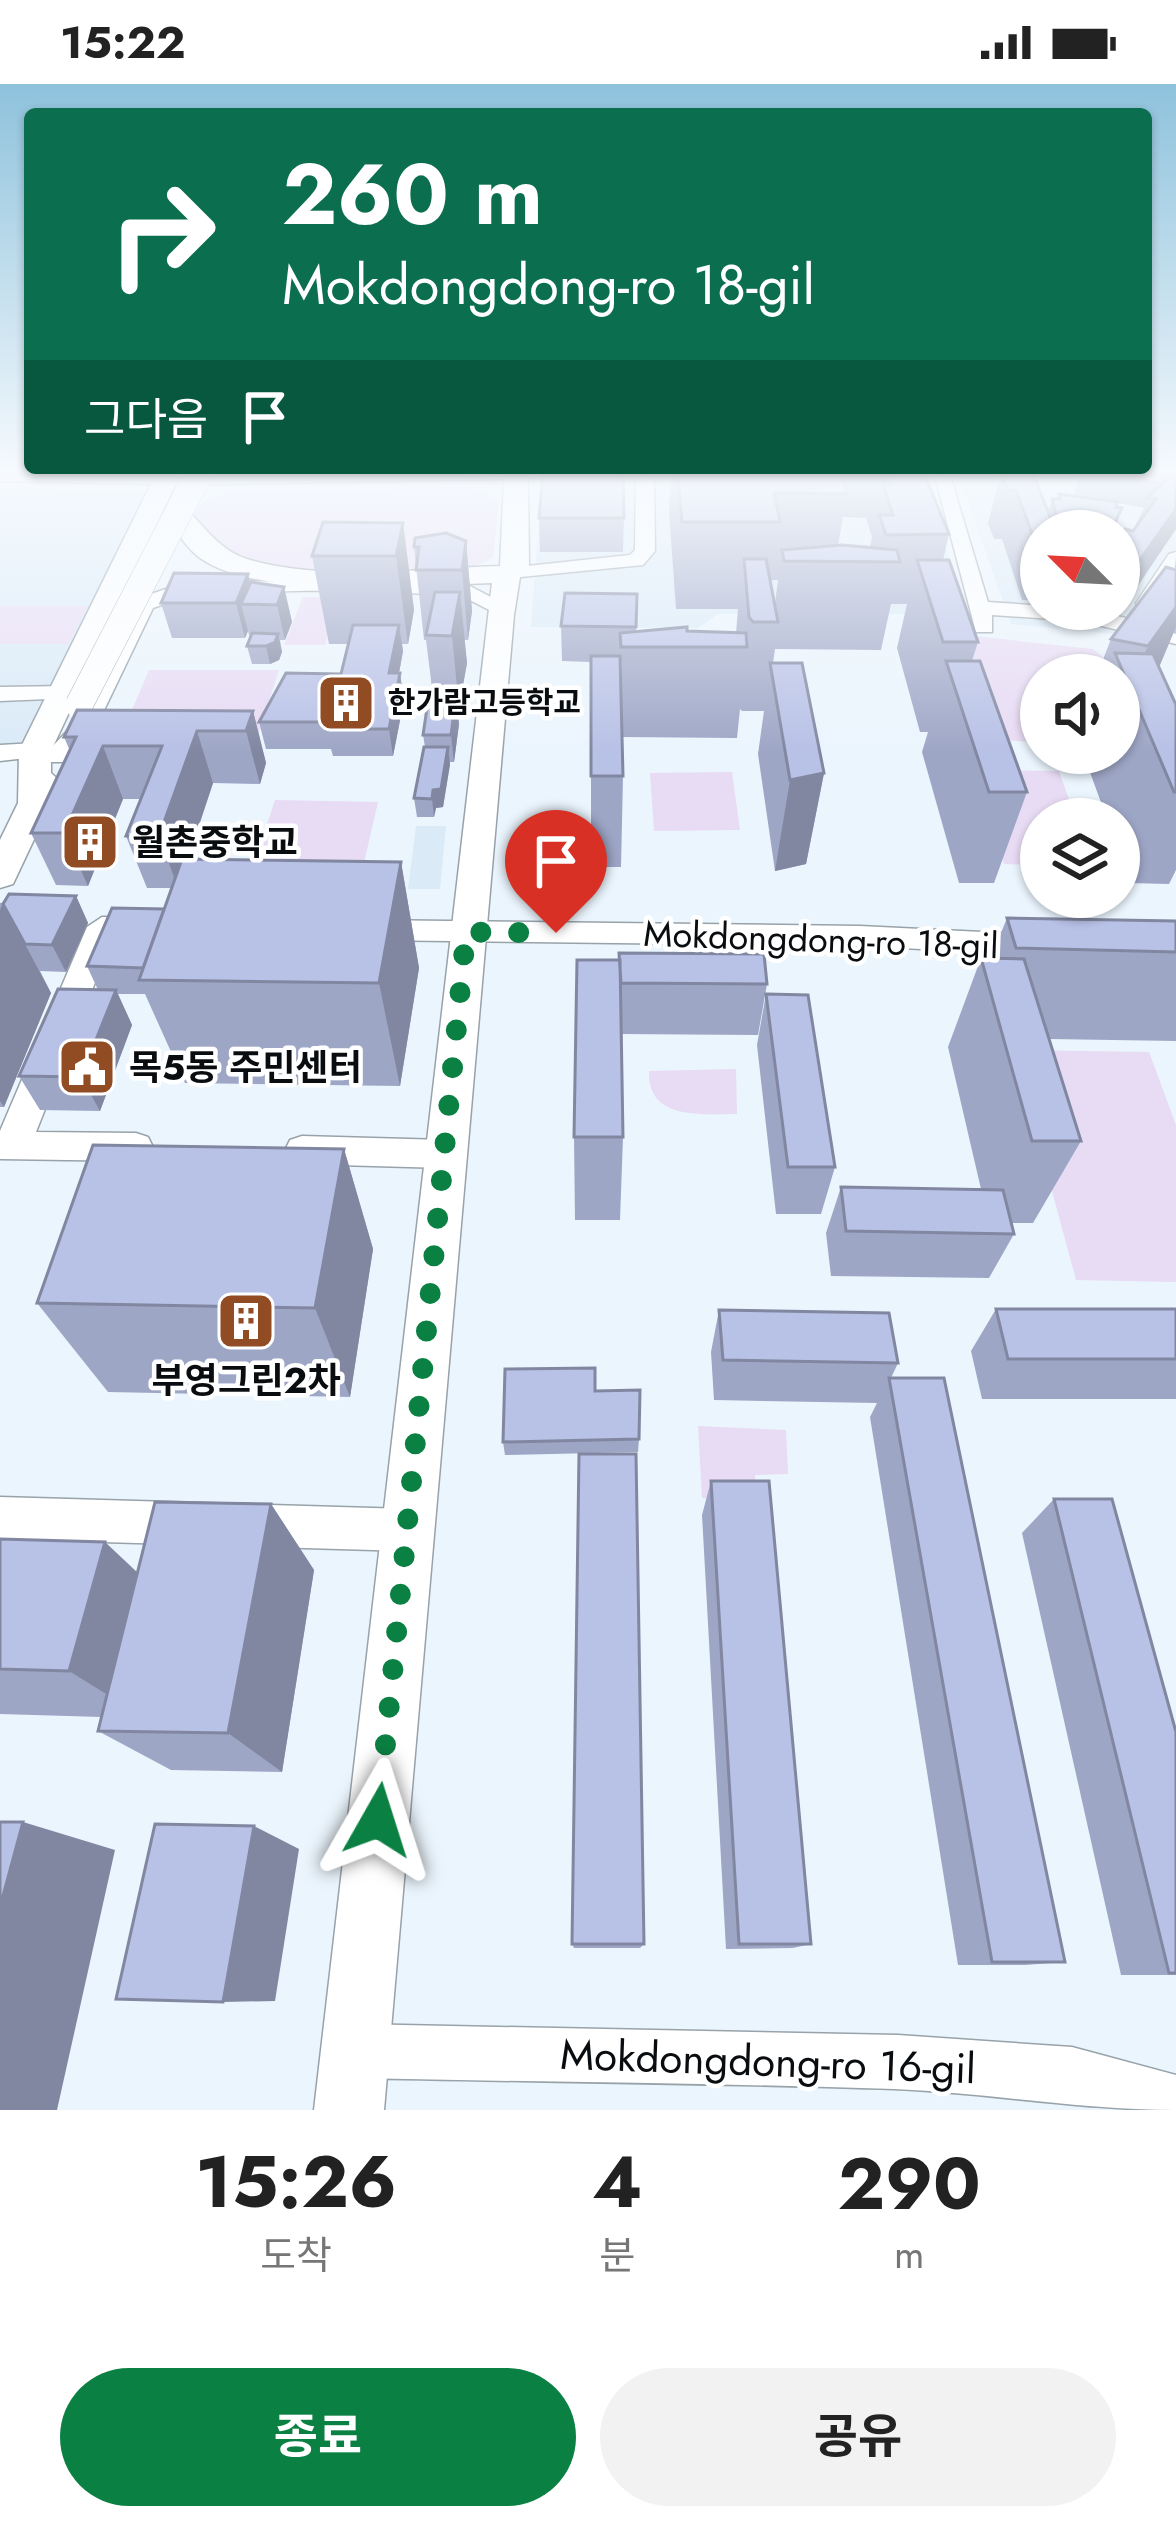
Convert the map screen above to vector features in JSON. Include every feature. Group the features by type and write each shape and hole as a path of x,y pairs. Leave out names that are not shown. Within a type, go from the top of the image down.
{"main road":[{"path":"0,876 35,805 46,754 125,564"},
{"path":"72,699 149,564"},
{"path":"239,564 273,573 504,591"},
{"path":"350,2110 466,932 504,591 516,564"}],"street":[{"path":"172,564 243,588"},
{"path":"0,753 46,754 83,730 148,600 172,591 243,588 404,600 504,591 625,564"},
{"path":"966,564 981,618 1020,616"},
{"path":"1140,613 1172,564"},
{"path":"1140,626 1176,637"},
{"path":"0,694 72,699"},
{"path":"170,928 101,926 7,1145 170,1148"},
{"name":"Mokdongdong-ro 18-gil","path":"332,930 860,936 1066,946"},
{"path":"259,1149 444,1154"},
{"path":"0,1519 407,1530"},
{"name":"Mokdongdong-ro 16-gil","path":"355,2051 898,2062 1072,2074 1176,2103"}],"shaded area":[{"path":"0,564 116,564 37,736 14,746 0,746"},
{"path":"269,564 481,564 473,568 367,571"},
{"path":"536,564 951,564 968,620 917,614 718,614 698,628 531,627"},
{"path":"990,564 1020,564 1020,625 1011,624"},
{"path":"1140,564 1176,564 1176,646 1146,637 1073,630 1140,630"},
{"path":"303,597 340,597 325,645 284,645"},
{"path":"0,606 88,606 68,644 0,644"},
{"path":"955,634 1093,649 1099,654 1020,654 1020,741 979,739"},
{"path":"149,670 279,670 255,745 117,745"},
{"path":"977,770 1060,774 1069,798 1020,798 1020,864 1004,864"},
{"path":"732,772 740,830 654,831 650,773"},
{"path":"275,800 378,802 357,893 245,891"},
{"path":"416,826 446,826 440,889 408,889"},
{"path":"1014,1050 1149,1052 1176,1125 1176,1282 1076,1280"},
{"path":"736,1069 737,1114 667,1107 651,1087 649,1071"},
{"path":"698,1426 786,1430 788,1474 755,1475 756,1500 702,1498"}],"building":[{"path":"417,564 463,564 462,570 416,570"},
{"path":"744,564 767,564 778,622 753,622"},
{"path":"918,564 950,564 978,642 943,642"},
{"path":"1166,567 1176,570 1176,607 1148,646 1111,639 1118,630 1140,630 1140,601"},
{"path":"174,573 248,574 236,603 161,603"},
{"path":"251,582 284,587 277,605 241,604"},
{"path":"435,592 460,592 452,636 426,635"},
{"path":"565,593 637,594 636,627 561,626"},
{"path":"353,625 399,625 389,673 400,673 389,729 327,729 329,722 259,722 286,673 341,674"},
{"path":"687,627 687,631 746,633 747,647 621,647 620,633"},
{"path":"252,633 278,634 266,646 247,646"},
{"path":"1115,653 1153,654 1176,705 1176,792 1140,712 1140,654"},
{"path":"591,656 620,656 623,776 591,776"},
{"path":"946,661 980,661 1027,792 989,792"},
{"path":"770,663 802,663 824,773 790,780"},
{"path":"430,688 449,688 448,696 456,696 451,735 423,735"},
{"path":"77,710 253,711 246,731 197,731 159,836 126,836 162,746 103,746 64,833 31,833 76,737 64,737"},
{"path":"424,747 448,747 441,789 433,790 432,799 414,798"},
{"path":"182,859 401,862 379,983 139,980"},
{"path":"9,894 76,896 52,945 25,944 3,904"},
{"path":"112,908 164,909 143,968 87,966"},
{"path":"1007,918 1176,921 1176,952 1016,948"},
{"path":"619,953 764,954 767,984 621,983"},
{"path":"981,958 1024,959 1081,1141 1032,1141"},
{"path":"577,960 620,960 623,1137 574,1137"},
{"path":"58,989 116,990 81,1077 19,1076"},
{"path":"766,994 808,995 835,1167 788,1167"},
{"path":"93,1145 344,1149 315,1308 37,1303"},
{"path":"841,1187 1003,1190 1014,1234 846,1231"},
{"path":"996,1309 1176,1309 1176,1359 1008,1359"},
{"path":"719,1310 889,1313 898,1363 723,1360"},
{"path":"595,1368 595,1391 640,1390 639,1439 503,1442 505,1369"},
{"path":"889,1378 944,1378 1065,1962 992,1962"},
{"path":"579,1454 636,1454 644,1944 572,1944"},
{"path":"711,1481 769,1481 811,1944 739,1944"},
{"path":"1054,1499 1112,1499 1176,1732 1176,1973 1169,1973"},
{"path":"155,1502 271,1504 228,1733 98,1731"},
{"path":"0,1539 105,1542 69,1671 0,1669"},
{"path":"0,1822 23,1822 0,1907"},
{"path":"155,1824 254,1826 223,2002 116,1999"}],"place":[{"name":"한가람고등학교","path":"346,703"},
{"name":"월촌중학교","path":"90,842"},
{"name":"목5동 주민센터","path":"87,1067"},
{"name":"부영그린2차","path":"246,1321"}],"route":[{"path":"378,1820 466,932 556,933"}]}
